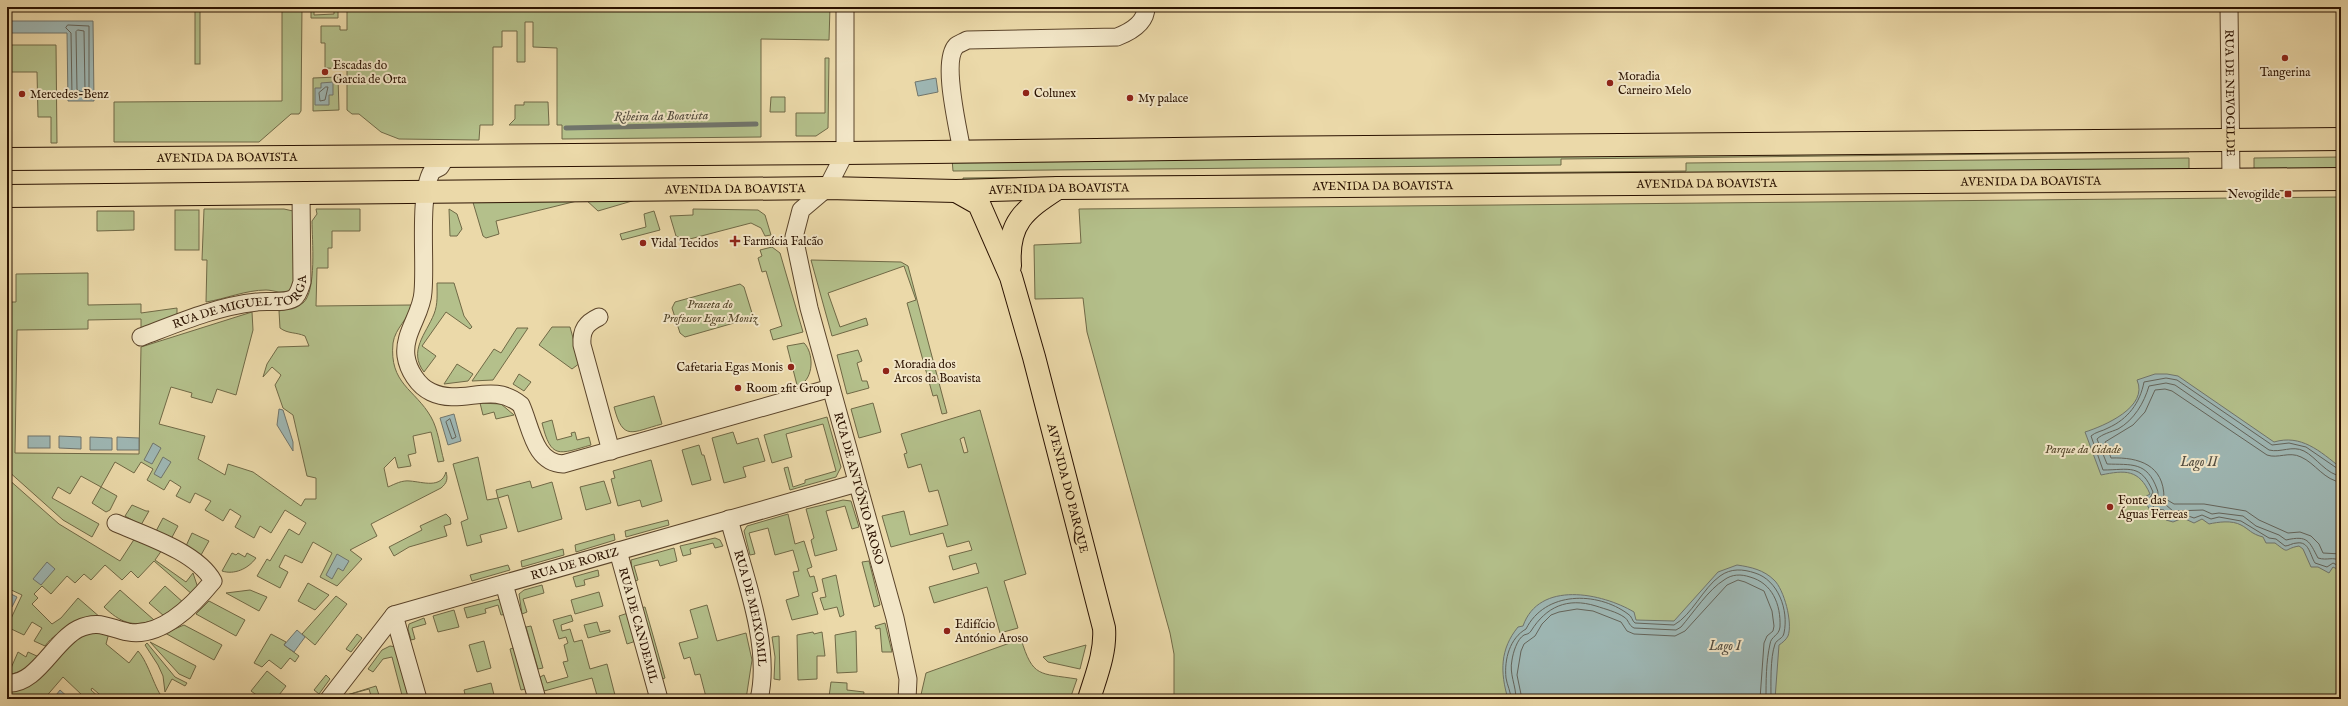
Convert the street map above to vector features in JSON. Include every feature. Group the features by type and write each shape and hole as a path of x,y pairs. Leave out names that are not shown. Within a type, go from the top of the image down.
{"main road":[{"name":"AVENIDA DA BOAVISTA","path":"7,159 2341,139"},
{"name":"AVENIDA DA BOAVISTA","path":"7,196 827,188 956,191 1058,188 2341,179"},
{"name":"AVENIDA DO PARQUE","path":"1011,277 1009,246 1016,226 1023,214 1034,203 1058,188"},
{"name":"AVENIDA DO PARQUE","path":"956,191 979,204 1011,277 1034,357 1104,628 1105,640 1102,656 1089,699"}],"street":[{"path":"845,7 845,153"},
{"path":"962,152 950,75 950,59 956,46 967,40 1117,37 1130,32 1140,23 1146,7"},
{"name":"RUA DE NEVOGILDE","path":"2229,7 2231,180"},
{"name":"RUA DE ANTÓNIO AROSO","path":"845,153 827,188 801,210 794,237 802,277 831,388 895,618 908,679 907,699"},
{"path":"447,156 440,167 432,171 425,193 422,305 406,346 406,357 416,380 431,393 446,396 497,393 516,400 522,405 541,455 555,464 563,464 831,388"},
{"name":"RUA DE MIGUEL TORGA","path":"141,337 189,319 248,303 285,301 293,298 300,290 302,282 302,194"},
{"path":"599,317 587,323 581,335 582,345 611,451"},
{"name":"RUA DE RORIZ","path":"394,615 857,482"},
{"name":"RUA DE MEIXOMIL","path":"729,519 760,637 763,660 759,699"},
{"path":"7,683 23,680 33,673 65,638 88,625 101,624 127,632 144,632 165,624 194,604 213,581 207,570 178,551 116,523"},
{"name":"RUA DE CANDEMIL","path":"618,551 658,699"},
{"path":"504,584 537,699"},
{"path":"329,699 394,615"},
{"path":"394,615 418,699"}],"green space":[{"path":"195,7 200,7 200,64 195,64"},
{"path":"282,7 302,7 301,111 299,114 291,114 259,142 114,142 114,102 282,101"},
{"path":"311,7 314,7 314,15 334,14 334,7 338,7 338,18 311,18"},
{"path":"347,7 830,7 829,40 761,39 761,137 562,139 562,125 557,125 557,48 533,47 533,22 525,22 525,62 517,62 517,31 502,31 502,47 493,47 493,125 480,125 479,140 399,139 381,132 359,114 352,114 347,110 347,69 325,68 325,43 321,43 321,26 340,26 340,30 347,30"},
{"path":"7,45 56,45 57,143 51,143 51,117 38,117 37,72 7,72"},
{"path":"825,58 829,58 828,128 816,136 796,136 796,113 825,113"},
{"path":"338,77 339,110 313,111 313,78"},
{"path":"771,97 785,97 785,112 770,112"},
{"path":"524,102 548,102 549,125 509,125 515,119 515,105 524,105"},
{"path":"2189,149 2189,152 1561,159 1561,165 953,171 952,159"},
{"path":"2341,157 2341,169 2254,169 2254,158"},
{"path":"2189,158 2189,169 963,181 963,178 1686,171 1686,163"},
{"path":"649,196 598,211 585,199 496,221 499,234 486,238 483,236 472,199"},
{"name":"Parque da Cidade","path":"2341,197 2341,699 1174,699 1174,654 1170,633 1087,332 1083,298 1035,299 1034,245 1081,243 1079,209"},
{"path":"204,209 284,209 293,211 294,283 291,290 278,292 258,290 206,302 207,260 202,260"},
{"path":"316,209 360,209 360,231 332,231 332,248 328,248 328,268 317,268 316,306 411,305 408,315 394,338 393,357 395,368 404,385 425,407 431,417 437,433 444,461 438,462 431,432 413,436 416,453 408,455 411,466 398,468 395,457 384,468 388,487 404,481 436,483 444,477 446,472 446,483 441,488 371,524 377,536 350,550 362,559 337,586 320,577 332,553 313,542 302,563 285,555 279,567 288,572 280,588 257,576 267,559 270,561 289,529 299,535 306,523 285,510 271,533 260,526 254,538 235,527 241,516 230,509 223,521 205,510 211,501 195,493 190,503 176,496 181,487 170,480 164,490 147,480 153,469 141,462 134,473 115,462 101,487 81,476 70,494 58,487 52,498 99,524 92,537 63,520 7,470 7,302 16,302 16,274 88,273 88,305 141,304 141,313 177,308 177,315 141,329 141,319 88,320 88,329 17,330 15,453 139,454 141,347 252,312 253,330 236,395 217,389 212,403 191,397 192,393 171,387 159,424 205,436 198,459 225,475 228,464 253,472 301,506 305,499 316,499 316,478 307,476 293,415 283,408 275,385 281,375 272,367 263,377 267,364 278,347 309,346 305,336 280,328 279,311 301,305 307,297 312,277 312,221 317,214"},
{"path":"449,209 457,214 462,229 457,236 450,236"},
{"path":"693,209 758,210 765,215 771,235 765,236 761,228 751,223 686,240 676,236 670,216 693,215"},
{"path":"175,210 199,210 199,250 175,250"},
{"path":"97,211 134,211 134,230 97,231"},
{"path":"654,211 660,230 622,240 620,234 646,227 644,214"},
{"path":"7,212 10,212 10,297 7,297"},
{"path":"772,247 780,253 803,332 773,340 770,330 782,326 766,271 762,272 758,258 762,256 760,250"},
{"path":"811,260 901,262 908,266 947,413 942,414 937,395 933,396 907,303 916,300 904,266 828,293 840,327 866,318 868,325 832,336"},
{"path":"437,283 454,283 464,316 472,327 470,329 446,312 422,346 436,356 424,372 418,357 418,350 435,310"},
{"name":"Praceta do Professor Egas Moniz","path":"740,284 744,287 752,313 748,319 685,337 680,333 672,308 675,302"},
{"path":"552,327 570,327 580,363 572,369 539,345"},
{"path":"517,328 528,328 493,380 472,381 494,349 501,353"},
{"path":"804,343 810,353 810,371 805,382 797,385 787,346"},
{"path":"858,350 862,361 857,363 862,381 867,381 869,388 847,394 837,355"},
{"path":"457,364 473,374 468,381 444,384"},
{"path":"519,374 531,382 524,391 513,384"},
{"path":"654,396 662,424 630,432 625,430 617,418 614,407"},
{"path":"480,403 501,404 514,415 496,419 494,412 483,415"},
{"path":"873,403 881,432 859,438 851,409"},
{"path":"980,410 1026,574 1004,581 1018,628 1000,633 987,587 934,603 929,587 979,573 976,563 953,570 949,556 972,550 969,541 947,547 943,533 891,547 882,516 904,511 910,535 948,525 938,490 929,492 921,464 908,468 904,454 907,453 901,434","holes":["964,437 968,452 964,453 960,439"]},
{"path":"827,417 841,467 836,477 790,490 784,468 788,467 793,487 805,483 805,480 836,471 823,424 786,434 792,457 772,463 764,435"},
{"path":"552,420 557,440 572,436 571,433 575,432 577,440 589,437 591,445 564,452 553,449 545,435 542,423"},
{"path":"733,432 737,444 758,438 765,461 743,467 746,477 724,483 712,438"},
{"path":"699,445 702,455 704,455 711,480 692,485 682,450"},
{"path":"478,457 487,500 498,498 507,528 480,535 482,542 467,546 461,522 468,519 453,464"},
{"path":"651,460 662,501 642,507 640,500 618,506 611,479 615,478 613,471"},
{"path":"7,478 59,524 120,561 135,538 162,550 155,560 186,582 193,573 198,588 193,595 154,561 138,578 131,571 122,580 105,565 91,580 84,574 75,583 67,576 51,594 42,586 34,594 38,598 32,604 52,624 61,618 78,598 101,618 77,624 63,630 45,646 34,641 42,628 32,622 24,635 7,627 22,595 7,588"},
{"path":"530,481 532,488 552,482 562,519 518,532 508,495 498,498 496,490"},
{"path":"604,481 611,503 586,510 580,487"},
{"path":"101,487 117,496 110,510 106,512 92,503"},
{"path":"843,500 851,501 859,527 852,529 845,506 826,511 837,550 815,556 811,540 814,538 806,509"},
{"path":"132,505 149,511 141,525 125,516"},
{"path":"446,514 450,518 451,524 444,526 447,536 409,547 394,556 389,547 422,530 420,526"},
{"path":"788,514 795,544 804,541 812,567 807,569 810,577 814,576 818,591 812,593 818,614 792,620 786,600 799,596 793,572 799,571 793,550 775,555 768,528 749,533 755,554 750,555 744,531 747,526"},
{"path":"163,518 178,526 171,539 155,533"},
{"path":"668,520 669,525 626,537 625,531"},
{"path":"192,533 209,541 201,555 186,546"},
{"path":"614,534 615,540 576,552 575,545"},
{"path":"715,538 720,540 723,546 715,548 713,543 690,549 691,554 683,556 680,546"},
{"path":"674,548 677,561 660,566 658,560 634,566 638,580 633,582 631,560"},
{"path":"563,549 564,555 522,567 521,561"},
{"path":"232,553 236,555 238,553 245,557 247,553 256,558 245,568 236,572 222,571"},
{"path":"869,561 880,605 874,607 862,562"},
{"path":"508,565 510,570 472,581 470,575"},
{"path":"598,570 599,576 584,580 585,585 576,587 573,577"},
{"path":"836,575 844,615 840,617 837,607 824,610 820,598 826,597 822,579"},
{"path":"308,583 329,595 315,610 298,601"},
{"path":"542,585 544,593 523,599 527,612 522,614 519,594 524,590"},
{"path":"165,586 185,604 164,616 149,603"},
{"path":"120,590 154,620 139,623 127,622 121,620 104,607"},
{"path":"250,590 267,597 259,611 226,593"},
{"path":"599,592 603,606 575,614 571,600"},
{"path":"336,596 347,604 315,645 302,634"},
{"path":"500,599 508,614 501,615 498,605 485,609 486,613 467,618 464,608"},
{"path":"209,601 245,620 236,636 196,614"},
{"path":"707,605 717,641 746,633 752,660 746,699 700,699 706,697 700,674 695,675 690,657 684,659 679,643 698,638 690,610"},
{"path":"645,607 665,678 660,680 640,608"},
{"path":"454,610 459,627 438,632 433,616"},
{"path":"628,613 636,641 627,644 619,616"},
{"path":"571,615 573,621 561,625 562,631 570,629 574,642 582,640 590,669 607,664 616,699 598,699 592,678 544,691 540,677 544,675 547,683 568,677 563,662 568,661 564,645 568,643 566,637 559,639 553,620"},
{"path":"424,618 426,624 412,628 415,639 411,640 408,629 409,624"},
{"path":"597,622 600,632 610,630 610,632 588,638 584,625"},
{"path":"885,623 892,652 882,652 880,628 876,629 875,626"},
{"path":"184,625 222,645 214,660 165,633"},
{"path":"531,626 543,668 538,669 526,627"},
{"path":"856,631 857,672 837,673 835,635"},
{"path":"91,632 109,633 106,644 129,663 138,651 164,699 105,699 92,688 91,690 101,699 81,699 83,696 63,677 44,699 7,699 7,690 68,643"},
{"path":"813,632 814,634 822,632 825,656 817,656 817,679 798,680 797,635"},
{"path":"271,634 286,642 284,645 299,656 295,662 290,658 281,669 269,660 262,667 254,663"},
{"path":"357,634 362,638 351,652 346,649"},
{"path":"779,636 780,680 774,679 775,657 772,637"},
{"path":"1021,639 1029,661 1039,671 1054,676 1077,679 1070,699 920,699 926,673"},
{"path":"484,641 491,668 477,672 469,645"},
{"path":"150,642 196,666 190,679 179,674"},
{"path":"147,643 175,677 187,683 185,686 172,679 165,692 163,676 145,645"},
{"path":"1086,645 1080,669 1048,662 1043,657"},
{"path":"390,646 397,647 413,699 403,699 392,657 383,659 373,672 368,669 382,650"},
{"path":"517,647 529,688 521,690 510,649"},
{"path":"18,652 26,657 28,652 39,657 25,669 8,675"},
{"path":"267,671 286,686 276,699 262,699 251,691"},
{"path":"326,675 330,679 319,694 314,690"},
{"path":"831,682 847,683 847,690 864,692 863,699 829,697"},
{"path":"491,683 495,699 466,699 464,690"},
{"path":"376,686 380,698 372,699 369,689 347,695"}],"water":[{"path":"7,21 93,21 94,101 68,101 67,33 7,33"},
{"path":"936,78 938,92 918,96 915,82"},
{"path":"333,82 333,95 329,95 329,105 315,105 315,88 321,88 321,83"},
{"name":"Lago II","path":"2155,374 2178,376 2274,442 2293,440 2302,442 2318,450 2341,468 2341,571 2333,567 2329,573 2318,567 2311,567 2303,549 2299,546 2285,550 2275,543 2266,543 2263,537 2237,523 2225,522 2209,524 2202,519 2194,523 2183,518 2173,522 2166,520 2160,513 2154,517 2143,498 2150,494 2146,486 2136,476 2124,472 2101,475 2085,432 2103,425 2123,414 2137,399 2139,390 2137,380"},
{"path":"279,409 283,410 293,442 293,451 277,425"},
{"path":"454,414 461,441 448,445 440,418"},
{"path":"28,436 50,436 50,448 28,448"},
{"path":"59,436 81,437 81,449 59,448"},
{"path":"90,437 112,438 112,450 90,450"},
{"path":"117,437 139,438 139,450 117,450"},
{"path":"153,443 161,448 152,464 144,460"},
{"path":"163,457 171,462 161,478 154,474"},
{"path":"337,554 349,561 343,571 338,568 332,579 326,575"},
{"path":"47,562 55,569 41,585 33,579"},
{"name":"Lago I","path":"1737,565 1757,570 1774,580 1778,584 1787,606 1789,630 1788,636 1779,645 1775,699 1508,699 1505,689 1503,670 1505,652 1512,635 1518,627 1523,626 1531,611 1543,602 1557,596 1589,596 1621,605 1634,612 1636,620 1674,621 1718,572"},
{"path":"7,592 17,597 12,607 7,605"},
{"path":"297,630 305,637 294,652 284,645"},
{"path":"60,690 70,699 53,699"}],"waterway":[{"name":"Ribeira da Boavista","path":"566,128 756,124"}],"place":[{"name":"Tangerina","path":"2285,58"},
{"name":"Escadas do Garcia de Orta","path":"325,72"},
{"name":"Moradia Carneiro Melo","path":"1610,83"},
{"name":"Colunex","path":"1026,93"},
{"name":"Mercedes-Benz","path":"22,94"},
{"name":"My palace","path":"1130,98"},
{"name":"Nevogilde","path":"2288,194"},
{"name":"Farmácia Falcão","path":"735,241"},
{"name":"Vidal Tecidos","path":"643,243"},
{"name":"Cafetaria Egas Monis","path":"791,367"},
{"name":"Moradia dos Arcos da Boavista","path":"886,371"},
{"name":"Room 2fit Group","path":"738,388"},
{"name":"Fonte das Águas Ferreas","path":"2110,507"},
{"name":"Edifício António Aroso","path":"947,631"}]}
